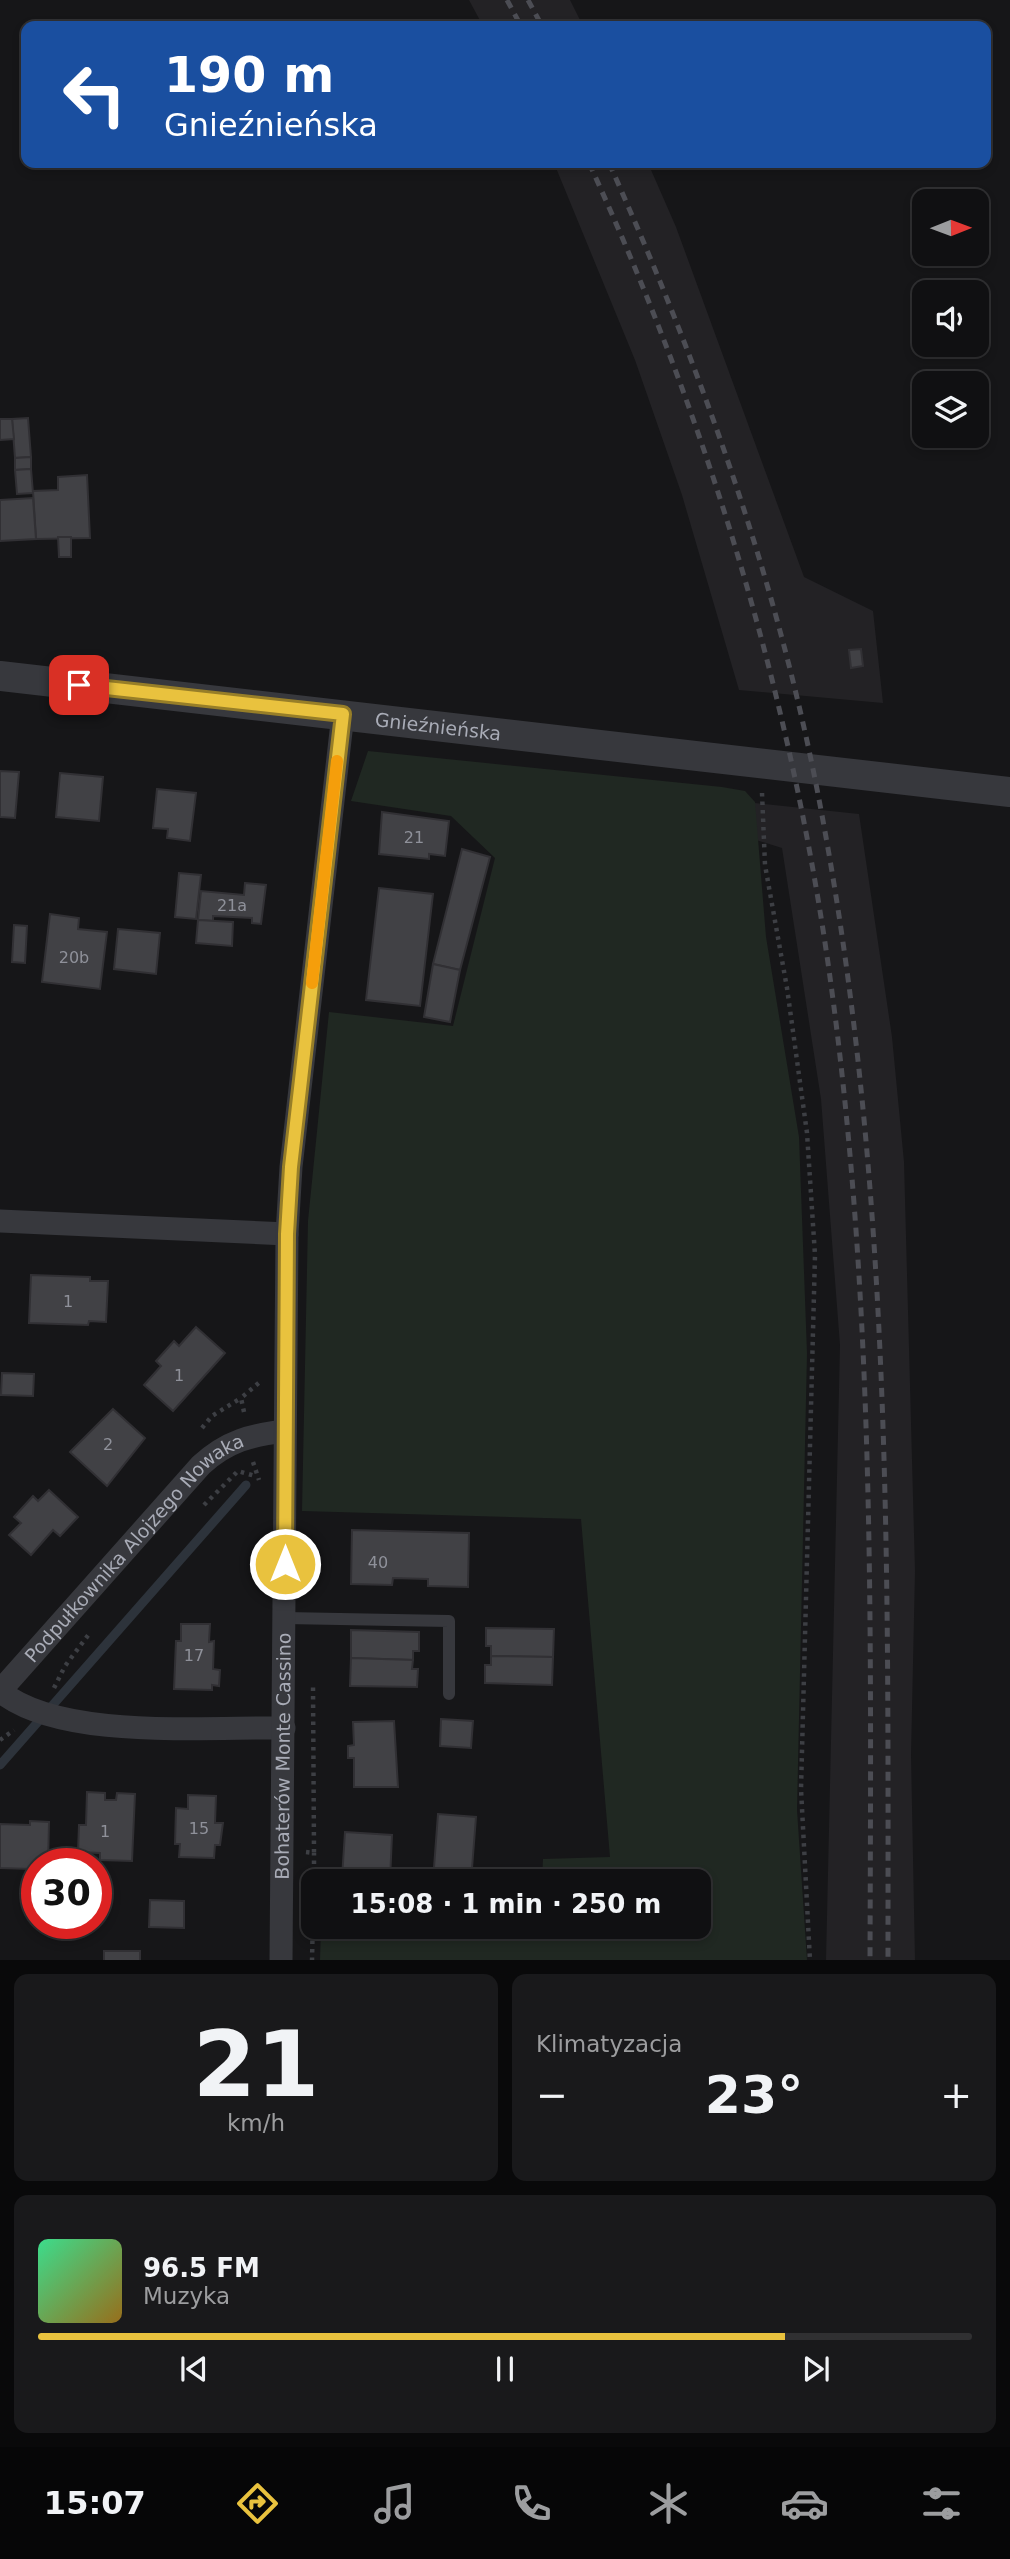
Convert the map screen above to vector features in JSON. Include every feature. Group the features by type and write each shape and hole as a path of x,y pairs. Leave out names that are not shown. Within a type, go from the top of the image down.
{"street":[{"name":"Gnieźnieńska","path":"0,676 1010,792"},
{"name":"Bohaterów Monte Cassino","path":"281,1960 287,1234 291,1167 343,714"},
{"path":"0,1221 287,1234"},
{"name":"Podpułkownika Alojzego Nowaka","path":"0,1691 201,1465 217,1451 248,1435 285,1431"},
{"path":"0,1691 12,1701 41,1714 110,1726 284,1728"}],"lane":[{"path":"285,1618 449,1621 449,1694"}],"path":[{"path":"761,785 765,865 787,988 807,1133 815,1255 801,1789 810,1960"},
{"path":"201,1508 238,1471 255,1476"},
{"path":"41,1714 65,1666 90,1633"},
{"path":"313,1674 314,1869"},
{"path":"282,1851 314,1853"},
{"path":"312,1939 312,1960"}],"shaded area":[{"path":"469,0 570,0 580,21 480,21"},
{"path":"556,168 650,168 676,227 804,577 873,611 883,703 739,690 682,495 635,360"},
{"path":"368,751 722,787 745,791 755,802 766,937 799,1137 807,1353 797,1810 807,1960 320,1960 321,1939 711,1939 711,1869 543,1869 543,1859 610,1857 581,1519 302,1511 308,1221 329,1012 453,1026 495,858 451,816 351,801"},
{"path":"736,801 859,814 892,1037 904,1162 915,1571 911,1755 915,1960 826,1960 840,1345 821,1099 782,848 717,828"}],"building":[{"path":"28,418 31,457 15,458 12,419"},
{"path":"0,419 12,419 14,439 0,440"},
{"path":"31,457 31,469 15,470 15,458"},
{"path":"31,469 33,493 17,494 15,470"},
{"path":"87,475 90,538 36,539 33,491 58,490 58,477"},
{"path":"33,498 36,539 0,541 0,500"},
{"path":"58,537 71,537 71,557 59,557"},
{"path":"861,649 863,666 851,668 849,650"},
{"path":"0,771 19,772 15,818 0,817"},
{"path":"60,773 103,777 99,821 56,817"},
{"path":"157,789 196,793 190,841 167,838 168,829 153,828"},
{"path":"382,812 449,821 445,856 429,854 429,859 379,854"},
{"path":"462,849 490,857 460,970 433,964"},
{"path":"179,873 201,875 196,919 175,917"},
{"path":"245,883 266,885 261,924 252,923 252,918 213,916 213,921 198,920 201,891 244,895"},
{"path":"379,888 433,894 420,1006 366,1000"},
{"path":"50,914 79,918 78,929 107,932 100,989 42,982"},
{"path":"198,920 233,922 232,946 196,943"},
{"path":"14,925 27,926 25,963 12,962"},
{"path":"118,929 160,933 156,974 114,969"},
{"path":"433,964 460,970 450,1022 424,1017"},
{"path":"31,1275 90,1277 90,1281 108,1281 106,1322 89,1321 88,1325 29,1323"},
{"path":"196,1327 225,1353 173,1411 144,1385 161,1366 156,1361 174,1341 179,1346"},
{"path":"2,1373 34,1374 33,1396 1,1395"},
{"path":"113,1409 145,1438 107,1486 70,1452"},
{"path":"49,1490 78,1517 60,1536 53,1530 31,1555 9,1535 21,1523 14,1517 33,1496 38,1501"},
{"path":"352,1530 469,1533 468,1587 428,1586 428,1579 393,1578 392,1585 351,1584"},
{"path":"181,1624 210,1624 209,1642 214,1641 213,1669 220,1670 219,1686 212,1685 212,1690 174,1689 176,1641 181,1641"},
{"path":"486,1628 554,1629 553,1657 491,1656 491,1646 486,1646"},
{"path":"351,1630 419,1632 419,1651 413,1651 413,1660 351,1658"},
{"path":"491,1656 553,1657 552,1685 485,1683 485,1665 491,1665"},
{"path":"351,1658 413,1660 412,1669 418,1669 417,1687 350,1686"},
{"path":"441,1719 473,1721 471,1748 440,1746"},
{"path":"394,1721 398,1787 354,1787 354,1758 348,1758 348,1746 354,1745 353,1722"},
{"path":"87,1792 105,1793 105,1800 116,1800 117,1793 135,1794 132,1861 112,1860 112,1848 78,1848 79,1825 86,1825"},
{"path":"188,1795 216,1796 215,1823 223,1823 220,1845 215,1845 214,1858 179,1857 180,1844 175,1844 176,1808 188,1809"},
{"path":"438,1814 476,1817 472,1869 434,1869"},
{"path":"30,1821 49,1822 48,1848 21,1848 21,1869 0,1868 0,1824 30,1825"},
{"path":"345,1832 392,1835 390,1869 343,1869"},
{"path":"150,1900 184,1901 184,1928 149,1927"},
{"path":"104,1951 140,1951 140,1960 104,1960"}],"waterway":[{"path":"0,1765 246,1485"}],"railway":[{"path":"507,0 518,21"},
{"path":"528,0 539,21"},
{"path":"591,168 633,262 673,363 742,568 795,778 816,885 846,1113 863,1354 870,1597 870,1960"},
{"path":"611,168 701,387 753,540 796,695 814,774 840,921 859,1069 881,1365 888,1663 888,1960"}],"slow traffic":[{"path":"312,983 337,761"}],"route":[{"path":"79,685 343,714 291,1167 287,1234 285,1564"}]}
